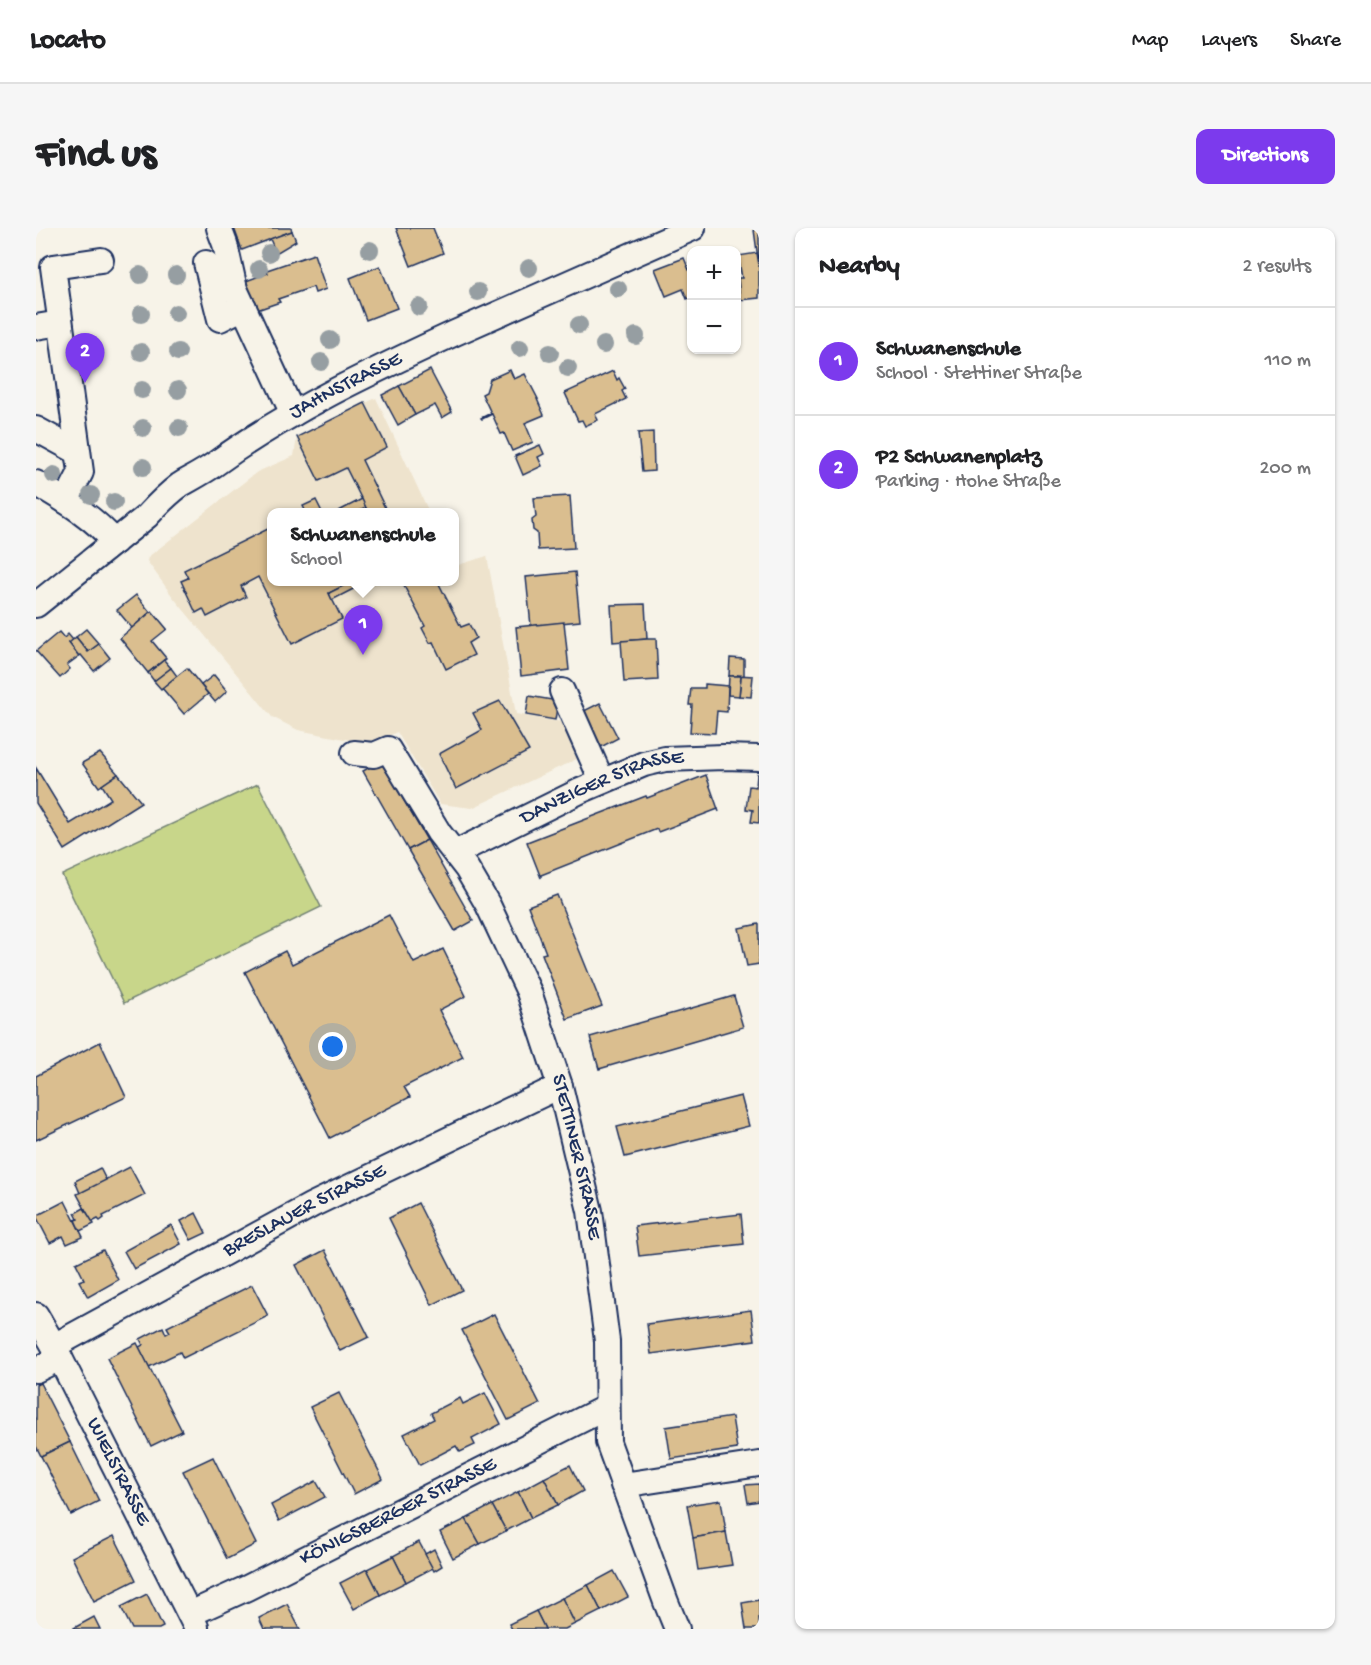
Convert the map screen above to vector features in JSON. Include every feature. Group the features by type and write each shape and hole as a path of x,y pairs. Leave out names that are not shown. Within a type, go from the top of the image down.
{"street":[{"path":"219,228 236,289 294,414"},
{"name":"JAHNSTRASSE","path":"36,605 147,516 160,501 181,485 198,476 244,443 294,414 361,378 436,342 693,228"},
{"path":"66,501 81,472 52,267 101,260"},
{"path":"206,263 220,319 244,308"},
{"path":"36,327 60,322"},
{"path":"36,429 78,452"},
{"path":"36,483 85,513 115,542"},
{"path":"562,691 602,781"},
{"name":"STETTINER STRASSE","path":"354,753 374,755 388,749 439,833 467,869 488,905 529,992 560,1086 590,1211 607,1341 608,1442 677,1629"},
{"name":"DANZIGER STRASSE","path":"455,853 602,781 644,764 666,759 759,758"},
{"name":"BRESLAUER STRASSE","path":"36,1370 57,1352 312,1204 560,1086"},
{"name":"WIELSTRASSE","path":"36,1315 57,1352 193,1622"},
{"name":"KÖNIGSBERGER STRASSE","path":"193,1622 247,1588 607,1407"},
{"path":"623,1485 759,1464"}],"shaded area":[{"path":"376,398 427,508 267,508 267,586 459,586 459,565 487,556 516,714 562,722 579,758 472,808 440,804 397,732 370,744 298,730 272,717 173,597 147,561 148,557 257,472 294,456 297,437"}],"green space":[{"path":"258,784 321,907 124,1003 62,875"}],"building":[{"path":"234,228 291,228 292,231 242,250"},
{"path":"396,228 433,228 443,253 411,266"},
{"path":"759,228 759,266 754,230"},
{"path":"292,231 296,241 276,253 270,239"},
{"path":"757,253 759,298 741,300 741,256"},
{"path":"314,254 326,289 315,293 313,287 278,299 280,302 257,310 246,281 268,273 267,270"},
{"path":"684,258 687,265 687,299 683,289 666,296 655,269"},
{"path":"380,266 397,308 366,320 350,278"},
{"path":"430,370 452,412 442,418 435,405 415,415 399,386"},
{"path":"510,370 514,379 525,374 544,415 525,423 533,442 512,451 492,414 481,418 491,413 482,394 486,392 490,379"},
{"path":"613,371 625,389 622,391 626,399 595,414 598,420 585,426 582,420 578,421 565,393"},
{"path":"399,386 415,415 398,425 382,395"},
{"path":"365,403 387,447 362,460 385,508 366,508 346,468 319,481 297,437"},
{"path":"653,432 654,471 642,472 638,433"},
{"path":"540,445 544,454 538,457 542,466 523,475 515,456"},
{"path":"570,496 574,548 538,550 537,533 533,530 532,520 536,517 534,498"},
{"path":"362,499 366,508 345,508"},
{"path":"316,500 320,508 304,508 303,506"},
{"path":"267,529 267,586 343,586 329,593 342,619 292,644 258,577 241,586 246,597 207,617 203,609 196,613 181,581 188,578 184,570"},
{"path":"575,572 580,621 531,626 526,577"},
{"path":"343,586 359,586 332,600 329,593"},
{"path":"404,586 440,586 461,627 469,624 476,638 468,643 474,655 446,669 433,642 430,643 422,628 425,626"},
{"path":"136,595 150,612 132,628 117,610"},
{"path":"645,604 647,639 613,642 611,605"},
{"path":"152,611 167,629 152,641 166,658 148,673 120,638"},
{"path":"564,622 569,670 521,676 516,627"},
{"path":"86,629 99,644 88,652 76,637"},
{"path":"59,632 64,638 68,634 73,640 69,643 79,656 67,665 70,669 60,678 36,651"},
{"path":"76,637 88,652 99,644 110,658 94,671 69,643"},
{"path":"656,639 658,680 624,682 621,641"},
{"path":"730,658 744,659 744,676 729,676"},
{"path":"164,660 171,668 154,681 148,673"},
{"path":"171,668 177,676 161,689 154,681"},
{"path":"187,668 208,694 184,714 162,688"},
{"path":"214,675 227,691 215,702 201,685"},
{"path":"737,675 753,676 751,697 739,696 741,676"},
{"path":"729,676 741,676 739,696 728,695"},
{"path":"705,684 728,686 727,712 717,711 715,733 690,732 691,688 705,688"},
{"path":"529,696 558,701 555,720 526,715"},
{"path":"500,701 529,751 456,789 439,754 482,730 473,713"},
{"path":"600,703 618,738 601,747 584,711"},
{"path":"100,753 118,774 99,787 82,763"},
{"path":"381,761 427,840 408,850 363,771"},
{"path":"36,768 70,824 111,799 102,785 118,774 141,802 65,850 36,803"},
{"path":"757,774 759,774 759,823 751,822 753,810 746,809 749,786 756,787"},
{"path":"706,775 718,809 658,832 657,829 541,875 541,878 527,842"},
{"path":"427,840 473,921 455,931 408,850"},
{"path":"557,895 602,1006 567,1019 542,954 546,953 528,906"},
{"path":"389,915 414,963 443,949 466,996 439,1010 463,1057 404,1087 410,1097 330,1138 245,972 285,951 292,964"},
{"path":"759,924 759,964 747,966 739,928"},
{"path":"734,996 743,1027 599,1069 590,1037"},
{"path":"100,1042 126,1097 36,1140 36,1076"},
{"path":"741,1096 749,1126 625,1157 617,1127"},
{"path":"130,1167 145,1195 103,1216 104,1218 100,1221 98,1219 92,1222 77,1194"},
{"path":"100,1168 106,1180 80,1193 75,1181"},
{"path":"65,1201 83,1237 67,1244 63,1236 50,1243 36,1216"},
{"path":"418,1203 462,1290 432,1305 389,1218"},
{"path":"84,1208 94,1224 80,1231 75,1220 78,1219 75,1213"},
{"path":"196,1213 206,1233 191,1240 181,1221"},
{"path":"741,1214 744,1244 639,1256 635,1226"},
{"path":"171,1225 181,1244 134,1269 124,1251"},
{"path":"103,1250 118,1280 88,1297 79,1281 84,1279 76,1263"},
{"path":"325,1250 369,1337 340,1351 296,1265"},
{"path":"252,1285 268,1316 183,1358 180,1352 149,1367 139,1347 143,1345 140,1339 163,1327 166,1334 170,1332 167,1327"},
{"path":"751,1310 755,1340 651,1354 647,1324"},
{"path":"494,1314 540,1404 508,1420 462,1330"},
{"path":"137,1343 182,1431 151,1446 107,1358"},
{"path":"40,1383 70,1442 41,1456 36,1446 36,1385"},
{"path":"339,1393 383,1479 354,1494 310,1407"},
{"path":"485,1393 501,1424 472,1439 475,1445 460,1452 456,1446 420,1465 404,1434 434,1419 431,1413 460,1398 463,1404"},
{"path":"732,1417 737,1449 671,1459 666,1427"},
{"path":"70,1442 99,1501 71,1515 41,1456"},
{"path":"213,1457 256,1544 227,1559 183,1471"},
{"path":"570,1465 583,1491 558,1505 544,1478"},
{"path":"544,1478 558,1505 531,1518 518,1492"},
{"path":"316,1481 325,1497 279,1521 271,1505"},
{"path":"759,1484 759,1501 748,1503 745,1485"},
{"path":"518,1492 531,1518 506,1531 492,1505"},
{"path":"721,1500 726,1532 693,1538 687,1505"},
{"path":"492,1505 506,1531 480,1544 466,1519"},
{"path":"466,1519 480,1544 453,1558 440,1532"},
{"path":"726,1532 732,1565 698,1570 693,1538"},
{"path":"114,1536 136,1580 94,1601 72,1557"},
{"path":"419,1542 433,1568 406,1582 393,1556"},
{"path":"434,1549 442,1566 434,1571 425,1554"},
{"path":"393,1556 406,1582 380,1595 367,1569"},
{"path":"367,1569 380,1595 354,1609 340,1583"},
{"path":"614,1571 628,1597 601,1611 588,1585"},
{"path":"588,1585 601,1611 575,1624 562,1598"},
{"path":"147,1594 163,1627 132,1629 121,1607"},
{"path":"562,1598 575,1624 565,1629 545,1629 536,1611"},
{"path":"759,1600 759,1629 746,1629 742,1603"},
{"path":"287,1604 300,1629 264,1629 259,1618"},
{"path":"536,1611 545,1629 512,1629 509,1624"},
{"path":"94,1617 100,1629 74,1628"}],"place":[{"name":"P2 Schwanenplatz","path":"85,383"},
{"name":"Schwanenschule","path":"363,655"}]}
